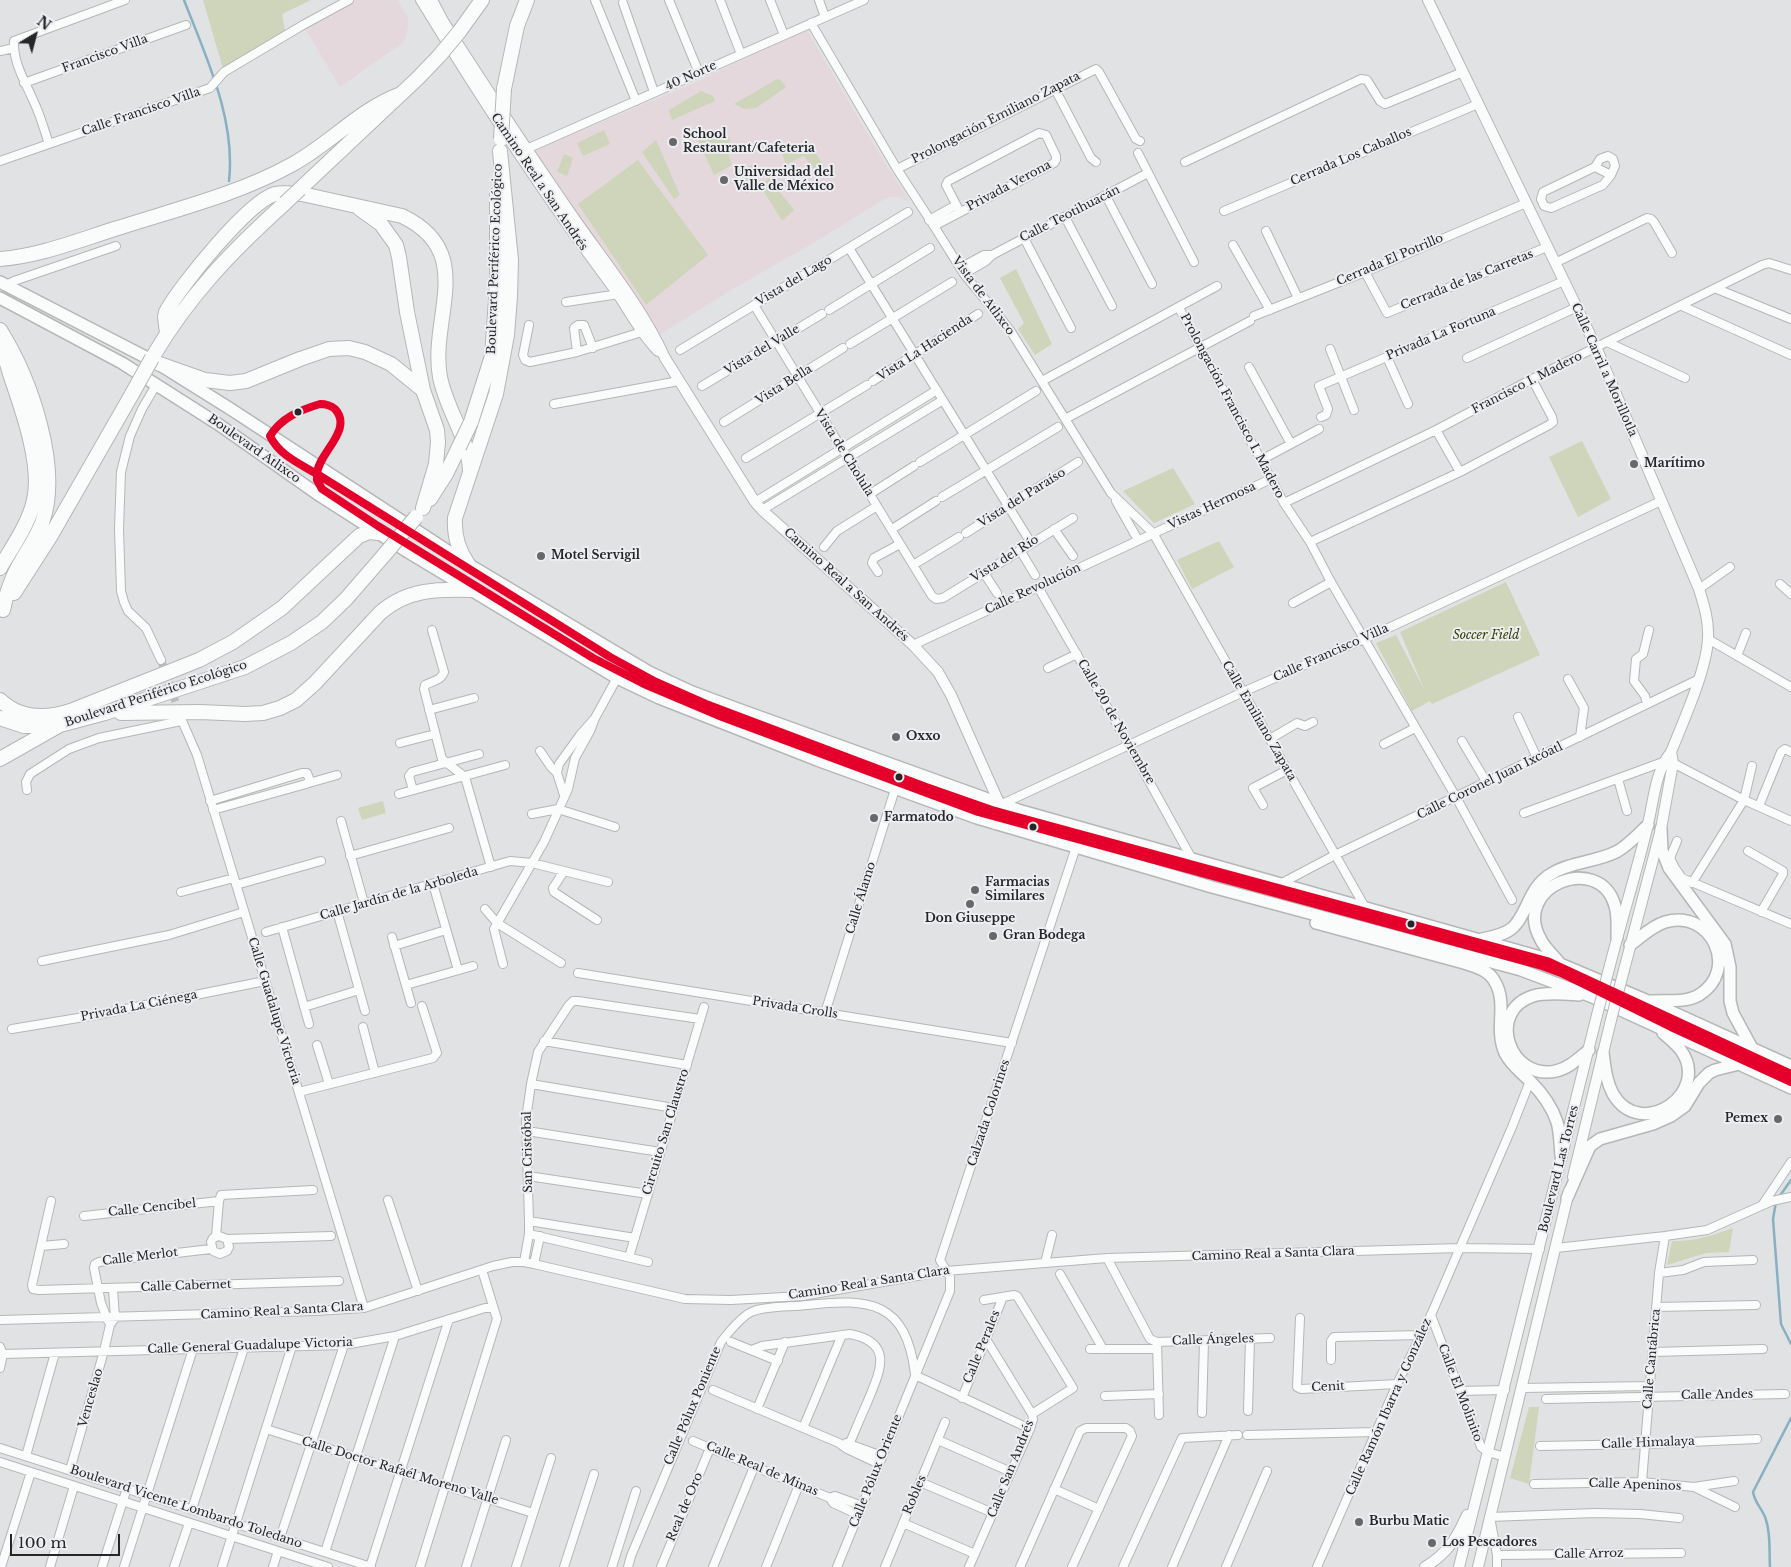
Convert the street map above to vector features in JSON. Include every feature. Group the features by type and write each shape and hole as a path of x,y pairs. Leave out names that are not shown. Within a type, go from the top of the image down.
{"highway":[{"path":"1,612 50,537 167,333 205,282 284,202 440,56 482,0"},
{"name":"Boulevard Periférico Ecológico","path":"0,759 60,725 105,713 245,667 292,643 322,622 346,599 419,512 446,474 471,422 492,356 497,285 496,192 504,89 517,26 527,0"},
{"path":"0,259 35,254 226,194 260,181 310,154 374,106 401,94"},
{"path":"468,564 457,543 454,524 458,505 496,394 507,335 510,297 510,260 501,145"},
{"path":"167,333 165,317 174,299 228,232 263,201 276,194 302,194 389,212 410,220 427,234 438,247 443,260 446,279 439,348 440,374 445,396 467,450 470,471"},
{"path":"356,206 381,224 396,245 407,312 424,390 435,422 438,442 436,464 419,512"},
{"path":"0,330 16,358 30,391 43,441 49,478 47,501 41,523 34,541 14,576 1,612"},
{"path":"0,344 31,446 36,480 30,513 0,568"},
{"path":"157,363 205,380 230,384 246,381 329,349 349,348 365,352 392,364 424,390"},
{"path":"0,700 18,713 31,716 44,717 64,714 199,660 233,642 282,608 359,536 370,532 378,533"},
{"path":"105,713 200,712 245,714 272,711 296,700 315,683 380,613 392,603 427,590 472,590"},
{"path":"124,690 245,667"},
{"path":"0,718 32,728 60,725"}],"main road":[{"name":"Camino Real a San Andrés","path":"421,0 619,294 646,330"},
{"name":"Camino Real a San Andrés","path":"432,0 522,151 640,312 650,344 665,358 759,506 913,645 938,672 1000,805"},
{"name":"Calle Carril a Morillotla","path":"1428,0 1530,207 1547,247 1596,348 1700,589 1708,627 1708,639 1699,679 1668,762 1659,772"},
{"name":"Boulevard Atlixco","path":"3,284 157,363 468,564 628,661 692,692 1000,805 1561,964 1791,1066"},
{"name":"Boulevard Atlixco","path":"0,298 122,363 218,424 316,493 378,533 617,678 659,698 995,824 1212,887 1521,970 1590,996 1791,1088"},
{"path":"218,424 229,408"},
{"name":"Boulevard Las Torres","path":"1478,1567 1611,1020 1661,829 1672,776 1668,762"},
{"name":"Boulevard Las Torres","path":"1460,1567 1540,1248 1561,1156 1648,824 1659,772"},
{"path":"995,824 1000,805"},
{"path":"1481,940 1495,937 1512,928 1518,921 1535,888 1550,874 1616,852 1648,824"},
{"path":"1661,829 1662,850 1669,868 1725,944 1730,967 1730,1001 1733,1013 1752,1048"},
{"path":"1561,964 1540,940 1534,918 1540,900 1546,891 1558,883 1569,879 1582,879 1595,883 1606,891 1616,908 1617,937"},
{"path":"1212,887 1224,897 1464,963 1486,971 1495,982 1502,1000 1500,1030 1505,1053 1513,1065 1545,1099 1557,1123 1561,1156"},
{"path":"1630,945 1655,926 1664,922 1678,920 1691,921 1703,928 1712,937 1718,949 1719,962 1716,975 1709,986 1699,995 1688,1000 1648,1001"},
{"path":"1588,1050 1568,1066 1556,1071 1536,1070 1520,1061 1513,1052 1508,1041 1507,1030 1510,1017 1517,1007 1523,1001 1532,997 1542,994 1590,996"},
{"path":"1603,1053 1608,1084 1622,1104 1632,1110 1644,1113 1669,1108 1679,1099 1685,1088 1688,1075 1686,1062 1680,1050 1654,1026"},
{"path":"1567,1198 1590,1146 1594,1142 1658,1122 1671,1116 1685,1106 1699,1083 1709,1074 1716,1070 1739,1064"},
{"path":"1425,1567 1439,1559 1450,1547 1458,1535 1477,1494"}],"street":[{"path":"0,51 126,0"},
{"name":"Calle Francisco Villa","path":"0,161 210,88 224,72 349,0"},
{"path":"595,0 636,101"},
{"path":"669,0 699,73"},
{"path":"720,0 741,54"},
{"path":"770,0 784,35"},
{"path":"819,0 825,17"},
{"name":"40 Norte","path":"522,151 864,0"},
{"path":"622,3 654,92"},
{"name":"Vista de Atlixco","path":"811,23 897,169 962,271 1010,330 1111,493 1153,533"},
{"name":"Francisco Villa","path":"24,83 186,25"},
{"path":"14,44 13,52 24,83 34,101 49,144"},
{"name":"Prolongación Emiliano Zapata","path":"897,169 1096,69 1100,72 1136,139 1140,141"},
{"path":"1185,162 1361,79 1367,80 1380,101 1384,104 1463,72"},
{"path":"1055,88 1092,158 1096,162"},
{"name":"Cerrada Los Caballos","path":"1224,211 1478,104"},
{"name":"Privada Verona","path":"932,223 1056,160 1046,135 1039,133 948,181 946,185 958,209"},
{"path":"1138,153 1194,262"},
{"path":"1604,156 1612,159 1615,166 1611,176 1603,186 1551,208 1543,202 1543,192 1594,167 1604,156"},
{"path":"1594,167 1611,176"},
{"name":"Calle Teotihuacán","path":"962,271 986,261 992,255 1148,173"},
{"path":"1106,196 1152,284"},
{"name":"Cerrada El Potrillo","path":"1066,419 1202,348 1252,318 1298,298 1543,202"},
{"name":"Vista del Lago","path":"680,350 908,212"},
{"path":"1065,217 1112,306"},
{"path":"1555,264 1647,218 1654,222 1672,253"},
{"path":"1266,231 1298,298"},
{"path":"1024,238 1071,328"},
{"path":"1233,245 1270,310"},
{"path":"3,284 116,246"},
{"name":"Cerrada de las Carretas","path":"1365,272 1387,313 1547,247"},
{"path":"849,248 1031,543"},
{"path":"830,310 930,248"},
{"name":"Francisco I. Madero","path":"1284,503 1436,430 1532,379 1769,263 1791,270"},
{"name":"Vista Bella","path":"724,422 952,282"},
{"name":"Privada La Fortuna","path":"1321,417 1326,415 1328,410 1318,386 1564,282"},
{"path":"1042,381 1217,286"},
{"path":"1716,289 1791,319"},
{"path":"566,302 619,294"},
{"name":"Vista de Cholula","path":"754,305 932,596 936,599"},
{"path":"1682,306 1791,354"},
{"path":"1467,358 1577,307"},
{"name":"Prolongación Francisco I. Madero","path":"1179,308 1284,503 1310,542 1331,582 1456,797 1512,900"},
{"name":"Vista del Valle","path":"702,386 822,314"},
{"name":"Vista La Hacienda","path":"746,458 870,383 978,314"},
{"path":"529,325 523,356 525,360 530,362 593,348 646,330"},
{"path":"577,352 574,328 578,325 584,325 593,348"},
{"path":"1607,342 1685,378"},
{"path":"1330,349 1354,410"},
{"path":"1387,357 1408,404"},
{"path":"1249,367 1291,444"},
{"path":"1310,542 1460,472 1549,425 1552,422 1552,417 1532,379"},
{"path":"554,404 679,381"},
{"path":"156,385 142,409 130,436 120,472 119,529 121,591 124,602 128,610 146,628 161,660"},
{"path":"759,506 842,449 937,390"},
{"path":"870,494 1036,392"},
{"path":"759,506 848,458 943,400"},
{"path":"892,529 1058,427"},
{"path":"1261,460 1319,429"},
{"path":"1436,430 1460,472"},
{"name":"Vista del Paraíso","path":"913,565 1078,462"},
{"name":"Vistas Hermosa","path":"1153,533 1271,478"},
{"path":"1111,493 1138,540"},
{"name":"Calle Francisco Villa","path":"1000,805 1242,692 1364,639 1661,501"},
{"path":"824,548 837,531 877,506"},
{"name":"Vista del Río","path":"936,599 943,598 1073,518"},
{"path":"1054,529 1074,556"},
{"name":"Calle Revolución","path":"913,645 1153,533"},
{"name":"Calle Emiliano Zapata","path":"1153,533 1366,908"},
{"path":"878,572 872,564 874,558 900,544"},
{"path":"1020,550 1035,575"},
{"path":"1700,589 1730,567"},
{"path":"984,572 997,593"},
{"path":"1293,603 1331,582"},
{"path":"1780,584 1791,594"},
{"name":"Calle 20 de Noviembre","path":"1038,587 1192,858"},
{"path":"432,630 444,672 439,679 425,685 424,689 442,759 465,777 491,867"},
{"path":"1646,704 1645,696 1634,681 1636,659 1644,654 1649,630"},
{"path":"1737,656 1746,633"},
{"path":"1708,639 1791,687"},
{"path":"1048,668 1077,654"},
{"path":"503,964 494,929 544,842 568,789 575,758 617,678"},
{"path":"1568,679 1584,708 1580,737"},
{"name":"Calle Coronel Juan Ixcóatl","path":"1280,884 1335,855 1699,679"},
{"path":"430,710 474,698"},
{"path":"1518,717 1537,758"},
{"name":"Calle Guadalupe Victoria","path":"26,790 26,782 30,774 69,749 99,738 181,718 197,755 364,1308"},
{"path":"557,773 561,760 595,718"},
{"path":"1270,739 1297,723 1305,726 1313,722"},
{"path":"1384,744 1415,728"},
{"path":"400,743 436,734"},
{"path":"1462,741 1487,783"},
{"path":"1759,806 1781,752 1785,749 1791,752"},
{"path":"540,751 557,773 564,795"},
{"path":"413,790 410,773 479,754"},
{"path":"1524,813 1668,762 1791,821"},
{"path":"399,794 505,765"},
{"path":"1692,883 1744,800 1752,766"},
{"path":"1262,805 1252,789 1253,787 1287,770"},
{"path":"210,800 302,773 307,773 310,776 309,782"},
{"path":"214,810 338,775"},
{"path":"1618,779 1627,811"},
{"name":"Calle Álamo","path":"825,1013 896,786"},
{"path":"532,814 558,809 615,827"},
{"path":"341,820 364,903"},
{"path":"350,856 449,828"},
{"path":"1677,841 1670,858 1682,878 1791,924"},
{"name":"Calzada Colorines","path":"916,1375 950,1291 950,1277 940,1260 1076,847"},
{"path":"1748,850 1783,871 1761,912"},
{"path":"181,892 321,862"},
{"name":"Calle Jardín de la Arboleda","path":"266,932 510,862 532,863 608,882"},
{"path":"564,872 553,888 554,892 597,920"},
{"path":"433,884 458,970"},
{"path":"485,909 497,923 561,963"},
{"path":"337,911 365,1011"},
{"path":"42,961 169,935 244,912"},
{"path":"282,927 309,1024"},
{"path":"394,946 446,930"},
{"path":"392,937 411,1003"},
{"path":"406,985 473,966"},
{"name":"Privada Crolls","path":"578,973 1012,1043"},
{"name":"Privada La Ciénega","path":"12,1029 96,1015 265,980"},
{"path":"304,1007 359,990"},
{"name":"San Cristóbal","path":"524,1262 529,1234 527,1103 538,1052 569,1005 573,1001 700,1019"},
{"path":"299,1092 436,1056 437,1053 422,1006"},
{"name":"Circuito San Claustro","path":"629,1257 704,1007"},
{"path":"363,1027 375,1073"},
{"path":"544,1041 687,1064"},
{"path":"317,1045 329,1084"},
{"name":"Calle Ramón Ibarra y González","path":"1317,1567 1397,1384 1431,1315 1530,1081"},
{"path":"531,1084 674,1108"},
{"path":"527,1131 660,1152"},
{"path":"1763,1205 1791,1162"},
{"path":"528,1176 648,1194"},
{"name":"Calle Cencibel","path":"84,1216 220,1198 313,1190"},
{"path":"1556,1248 1707,1230 1772,1201 1791,1197"},
{"path":"220,1198 216,1236 211,1242 212,1249 217,1254 225,1253 229,1247 227,1239"},
{"path":"388,1200 418,1291"},
{"path":"51,1201 40,1246 64,1244"},
{"path":"529,1221 634,1238"},
{"path":"529,1234 648,1262"},
{"path":"1045,1263 1052,1235"},
{"path":"216,1236 222,1236 227,1239 331,1236"},
{"path":"534,1264 540,1236"},
{"name":"Calle Cantábrica","path":"1642,1482 1659,1274 1665,1236"},
{"name":"Calle Cabernet","path":"40,1246 32,1285 33,1288 38,1290 339,1281"},
{"name":"Camino Real a Santa Clara","path":"0,1320 110,1320 364,1308 512,1262 534,1264 685,1299 750,1299 802,1296 946,1271 1107,1258 1460,1248 1500,1250 1540,1248"},
{"name":"Calle Merlot","path":"110,1320 98,1289 95,1264 212,1249"},
{"path":"1107,1258 1150,1339 1156,1346 1159,1415"},
{"path":"1659,1274 1683,1270 1704,1262 1753,1260"},
{"path":"420,1567 497,1319 492,1308 482,1270"},
{"path":"1060,1274 1103,1349"},
{"path":"110,1320 113,1288"},
{"name":"Calle San Andrés","path":"970,1567 1030,1429 1033,1419 1032,1414 1073,1388 1017,1296 1003,1297"},
{"path":"984,1300 1003,1297"},
{"name":"Calle Perales","path":"962,1398 1003,1297"},
{"path":"750,1299 752,1311 837,1302 855,1302 871,1305 893,1318 902,1328 911,1347 916,1375 1030,1429"},
{"path":"1656,1307 1756,1305"},
{"name":"Calle General Guadalupe Victoria","path":"2,1351 55,1353 344,1345 396,1336 485,1308 492,1308"},
{"name":"Calle Pólux Poniente","path":"628,1567 721,1342 732,1328 752,1311"},
{"name":"Calle El Molinito","path":"1431,1315 1480,1447 1488,1452 1505,1457"},
{"name":"Cenit","path":"1300,1318 1297,1387 1301,1389 1397,1384"},
{"name":"Venceslao","path":"70,1470 104,1352 110,1320"},
{"path":"371,1567 449,1320"},
{"path":"752,1350 762,1346 785,1342 850,1334 862,1336 870,1340 878,1351 881,1362 880,1371 848,1446"},
{"path":"803,1428 842,1335"},
{"path":"1331,1360 1331,1341 1334,1337 1421,1335"},
{"path":"325,1552 396,1336"},
{"name":"Calle Ángeles","path":"1090,1349 1270,1338"},
{"path":"1248,1411 1250,1339"},
{"path":"986,1340 1032,1414"},
{"path":"1202,1413 1204,1341"},
{"path":"732,1342 778,1361"},
{"path":"757,1409 785,1342"},
{"path":"280,1538 344,1345"},
{"path":"222,1567 292,1346"},
{"path":"192,1509 244,1348"},
{"path":"124,1567 193,1349"},
{"path":"1653,1352 1763,1349"},
{"path":"0,1368 2,1351"},
{"path":"26,1456 55,1353"},
{"name":"Calle Pólux Oriente","path":"837,1567 916,1375"},
{"path":"1522,1388 1650,1386"},
{"path":"713,1390 881,1460"},
{"path":"1459,1391 1505,1390"},
{"path":"1105,1396 1159,1394"},
{"name":"Calle Andes","path":"1546,1399 1785,1394"},
{"name":"Robles","path":"885,1567 945,1422"},
{"path":"1020,1567 1082,1429 1126,1428 1132,1436 1072,1567"},
{"name":"Calle Doctor Rafaél Moreno Valle","path":"266,1429 533,1513"},
{"path":"1247,1435 1376,1432"},
{"path":"1172,1567 1229,1435"},
{"path":"1124,1567 1180,1441 1184,1437 1238,1435"},
{"name":"Calle Himalaya","path":"1540,1446 1757,1439"},
{"path":"466,1567 506,1440"},
{"path":"938,1440 1011,1472"},
{"name":"Calle Real de Minas","path":"693,1441 830,1498 833,1503 859,1515"},
{"name":"Boulevard Vicente Lombardo Toledano","path":"0,1448 371,1567"},
{"name":"Real de Oro","path":"661,1567 710,1448"},
{"path":"516,1567 552,1458"},
{"name":"Boulevard Vicente Lombardo Toledano","path":"0,1462 325,1567"},
{"path":"713,1567 754,1467"},
{"path":"1226,1567 1267,1470"},
{"path":"1,1567 31,1472"},
{"path":"564,1567 594,1474"},
{"name":"Calle Apeninos","path":"1534,1484 1642,1482 1694,1487 1734,1481"},
{"path":"920,1482 993,1512"},
{"path":"766,1567 799,1485"},
{"path":"50,1567 74,1486"},
{"path":"1694,1487 1735,1507"},
{"path":"102,1567 127,1488"},
{"path":"1054,1489 1098,1509"},
{"path":"612,1567 636,1491"},
{"name":"Calle Real de Minas","path":"830,1498 835,1496 862,1506"},
{"path":"1496,1567 1497,1555 1490,1517 1595,1513 1640,1514 1679,1518"},
{"path":"174,1567 189,1523"},
{"path":"903,1523 975,1554"},
{"path":"273,1567 278,1551"},
{"name":"Calle Arroz","path":"1497,1555 1681,1553"}],"shaded area":[{"path":"349,0 397,0 408,17 408,27 406,38 401,44 340,87 303,25"},
{"name":"Universidad del Valle de México","path":"807,30 877,150 910,202 897,197 883,200 659,335 533,151 694,83"}],"green space":[{"path":"203,0 311,0 282,14 286,35 224,72"},
{"path":"777,79 782,81 786,87 756,108 745,109 734,104"},
{"path":"701,91 713,96 715,101 672,120 669,110"},
{"path":"604,130 610,144 583,156 577,143"},
{"path":"694,132 730,137 729,156 732,165 714,175"},
{"path":"656,140 680,195 674,199 642,152"},
{"path":"809,142 826,170 819,175 804,156 786,164 782,154"},
{"path":"564,154 573,158 567,176 557,172"},
{"path":"638,160 708,255 646,305 578,204"},
{"path":"753,164 762,173 747,194 733,175"},
{"path":"769,178 794,210 782,221 760,185"},
{"path":"1016,269 1052,344 1035,355 1018,329 1024,323 1000,278"},
{"path":"1582,441 1611,499 1578,517 1549,457"},
{"path":"1173,468 1195,504 1154,523 1123,491"},
{"path":"1219,541 1234,567 1192,589 1177,560"},
{"name":"Soccer Field","path":"1506,582 1540,655 1432,704 1430,701 1412,711 1376,643 1396,635 1425,691 1400,632"},
{"path":"383,801 386,813 362,820 358,808"},
{"path":"1733,1228 1729,1252 1706,1253 1667,1265 1672,1241 1695,1239"},
{"path":"1529,1407 1539,1407 1529,1484 1510,1478"}],"waterway":[{"path":"184,0 210,66 224,112 230,158 229,181"},
{"path":"1779,1197 1791,1180"},
{"path":"1776,1202 1773,1219 1781,1324 1791,1344"},
{"path":"1770,1567 1768,1525 1753,1492 1791,1418"}],"tunnel":[{"path":"161,660 180,715"}],"transit line":[{"path":"320,404 328,405 335,409 340,417 340,425 338,433 323,458 317,474 284,454 270,436 285,420 305,409 320,404"},
{"path":"317,474 610,657 656,682 706,704 992,810 1547,961 1791,1074"},
{"path":"317,474 317,480 322,489 378,526 593,658 644,684 722,717 978,812 1542,966 1561,973 1671,1027 1791,1082"}],"place":[{"name":"School Restaurant/Cafeteria","path":"673,142"},
{"name":"Universidad del Valle de México","path":"724,180"},
{"name":"Marítimo","path":"1634,464"},
{"name":"Motel Servigil","path":"541,556"},
{"name":"Oxxo","path":"896,737"},
{"name":"Farmatodo","path":"874,818"},
{"name":"Farmacias Similares","path":"975,890"},
{"name":"Don Giuseppe","path":"970,904"},
{"name":"Gran Bodega","path":"993,936"},
{"name":"Pemex","path":"1778,1119"},
{"name":"Burbu Matic","path":"1359,1522"},
{"name":"Los Pescadores","path":"1432,1543"}]}
